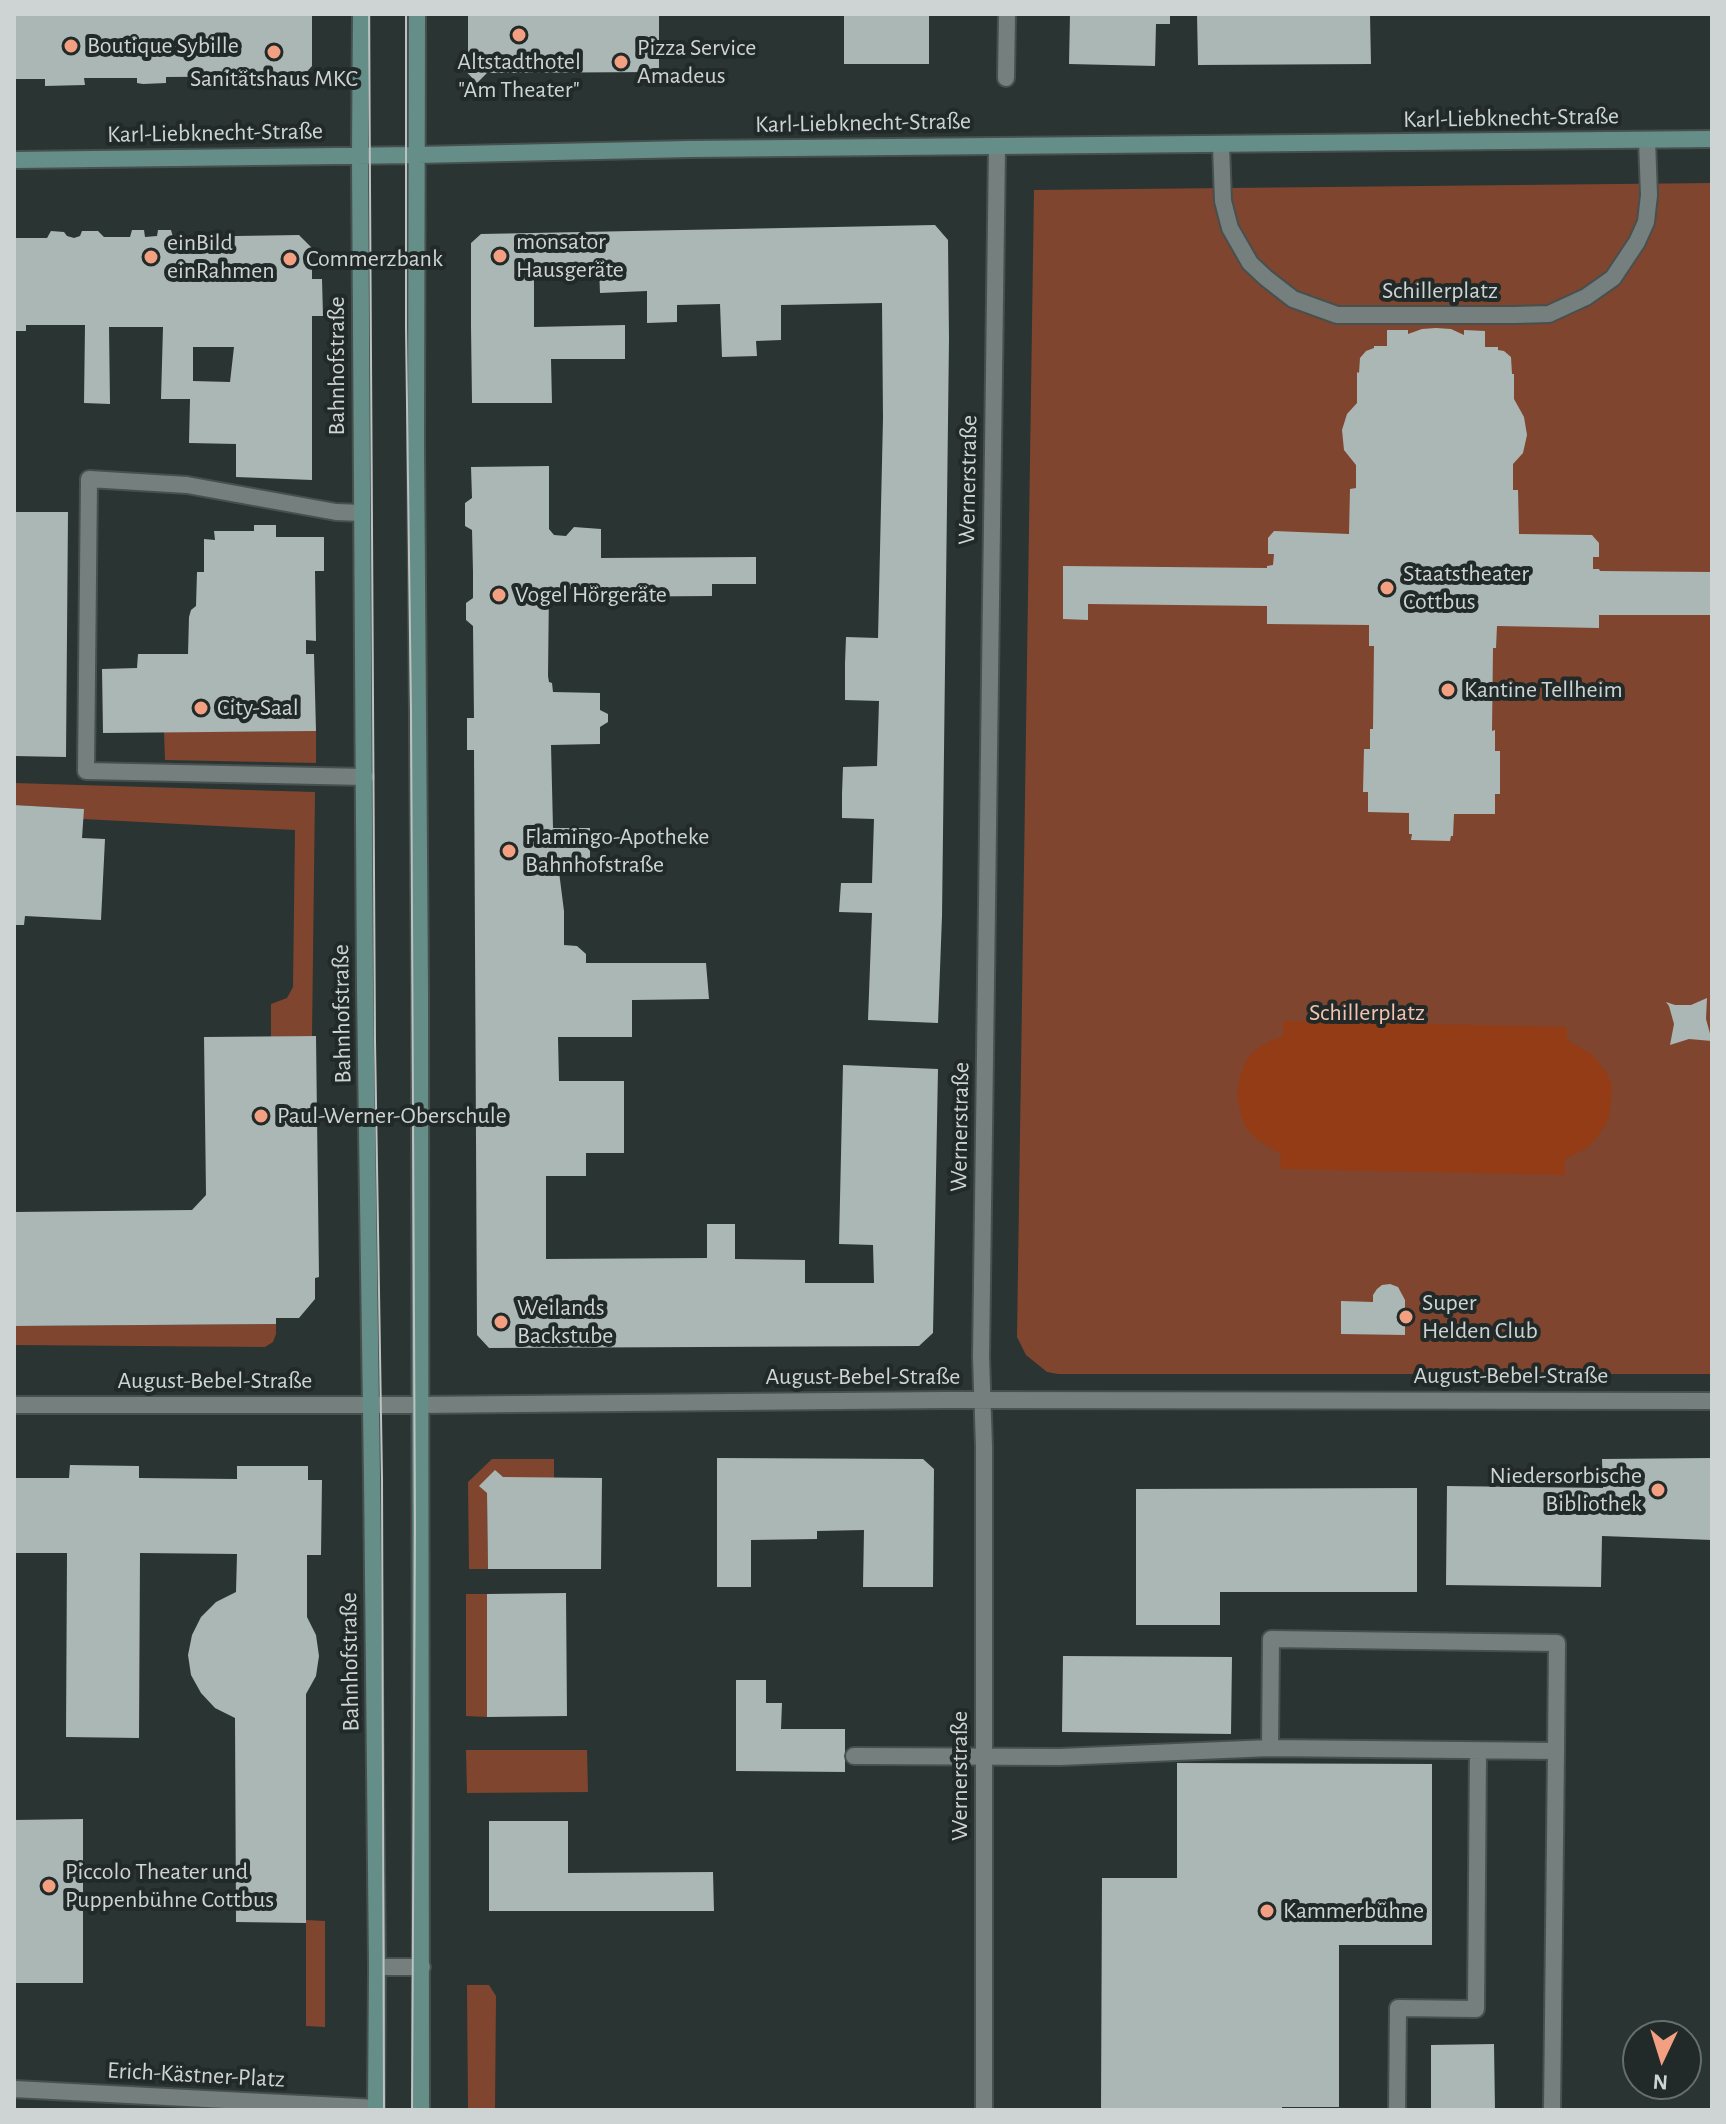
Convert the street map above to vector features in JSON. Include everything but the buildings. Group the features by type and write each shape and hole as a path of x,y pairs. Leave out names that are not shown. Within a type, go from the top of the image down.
{"street":[{"name":"Bahnhofstraße","path":"361,14 365,989 372,1405 376,2109"},
{"path":"417,14 421,2110"},
{"path":"1006,78 1007,14"},
{"name":"Karl-Liebknecht-Straße","path":"14,160 689,149 1712,139"},
{"name":"Schillerplatz","path":"1221,145 1223,201 1230,228 1250,263 1293,299 1337,315 1483,316 1549,314 1586,297 1613,278 1637,242 1646,222 1649,195 1647,140"},
{"name":"Wernerstraße","path":"984,2110 981,1357 997,146"},
{"path":"362,513 336,512 187,485 89,479 86,771 365,777"},
{"name":"August-Bebel-Straße","path":"14,1405 1712,1401"},
{"path":"1270,1748 1271,1639 1557,1643 1552,2110"},
{"path":"854,1756 1060,1757 1270,1748 1556,1751"},
{"path":"1397,2110 1398,2008 1476,2009 1478,1751"},
{"path":"377,1967 422,1967"},
{"name":"Erich-Kästner-Platz","path":"14,2089 376,2109"}],"green space":[{"name":"Schillerplatz","path":"1712,183 1712,1374 1047,1372 1026,1355 1017,1337 1034,190"},
{"path":"316,731 316,763 165,760 164,732"},
{"path":"14,783 315,792 312,1036 271,1037 271,1004 287,998 293,987 295,830 83,819 83,809 14,805"},
{"path":"276,1324 273,1342 265,1347 14,1345 14,1326"},
{"path":"492,1459 554,1459 554,1478 480,1486 487,1493 488,1569 469,1569 468,1482"},
{"path":"466,1594 487,1594 487,1717 466,1716"},
{"path":"466,1750 587,1750 588,1792 467,1793"},
{"path":"306,1920 325,1921 325,2027 306,2026"},
{"path":"467,1985 489,1985 496,1996 495,2110 468,2110"}],"shaded area":[{"path":"1283,1021 1567,1027 1567,1040 1593,1055 1608,1075 1612,1087 1610,1112 1606,1125 1589,1147 1565,1159 1565,1175 1281,1169 1280,1154 1255,1138 1246,1128 1237,1094 1247,1059 1268,1042 1283,1036"}],"tram line":[{"path":"369,14 375,1041 382,1478 384,2110"},
{"path":"406,14 415,1526 412,2110"}],"place":[{"name":"Altstadthotel \"Am Theater\"","path":"519,35"},
{"name":"Boutique Sybille","path":"71,46"},
{"name":"Sanitätshaus MKC","path":"274,52"},
{"name":"Pizza Service Amadeus","path":"621,62"},
{"name":"monsator Hausgeräte","path":"500,256"},
{"name":"einBild einRahmen","path":"151,257"},
{"name":"Commerzbank","path":"290,259"},
{"name":"Staatstheater Cottbus","path":"1387,588"},
{"name":"Vogel Hörgeräte","path":"499,595"},
{"name":"Kantine Tellheim","path":"1448,690"},
{"name":"City-Saal","path":"201,708"},
{"name":"Flamingo-Apotheke Bahnhofstraße","path":"509,851"},
{"name":"Paul-Werner-Oberschule","path":"261,1116"},
{"name":"Super Helden Club","path":"1406,1317"},
{"name":"Weilands Backstube","path":"501,1322"},
{"name":"Niedersorbische Bibliothek","path":"1658,1490"},
{"name":"Piccolo Theater und Puppenbühne Cottbus","path":"49,1886"},
{"name":"Kammerbühne","path":"1267,1911"}]}
